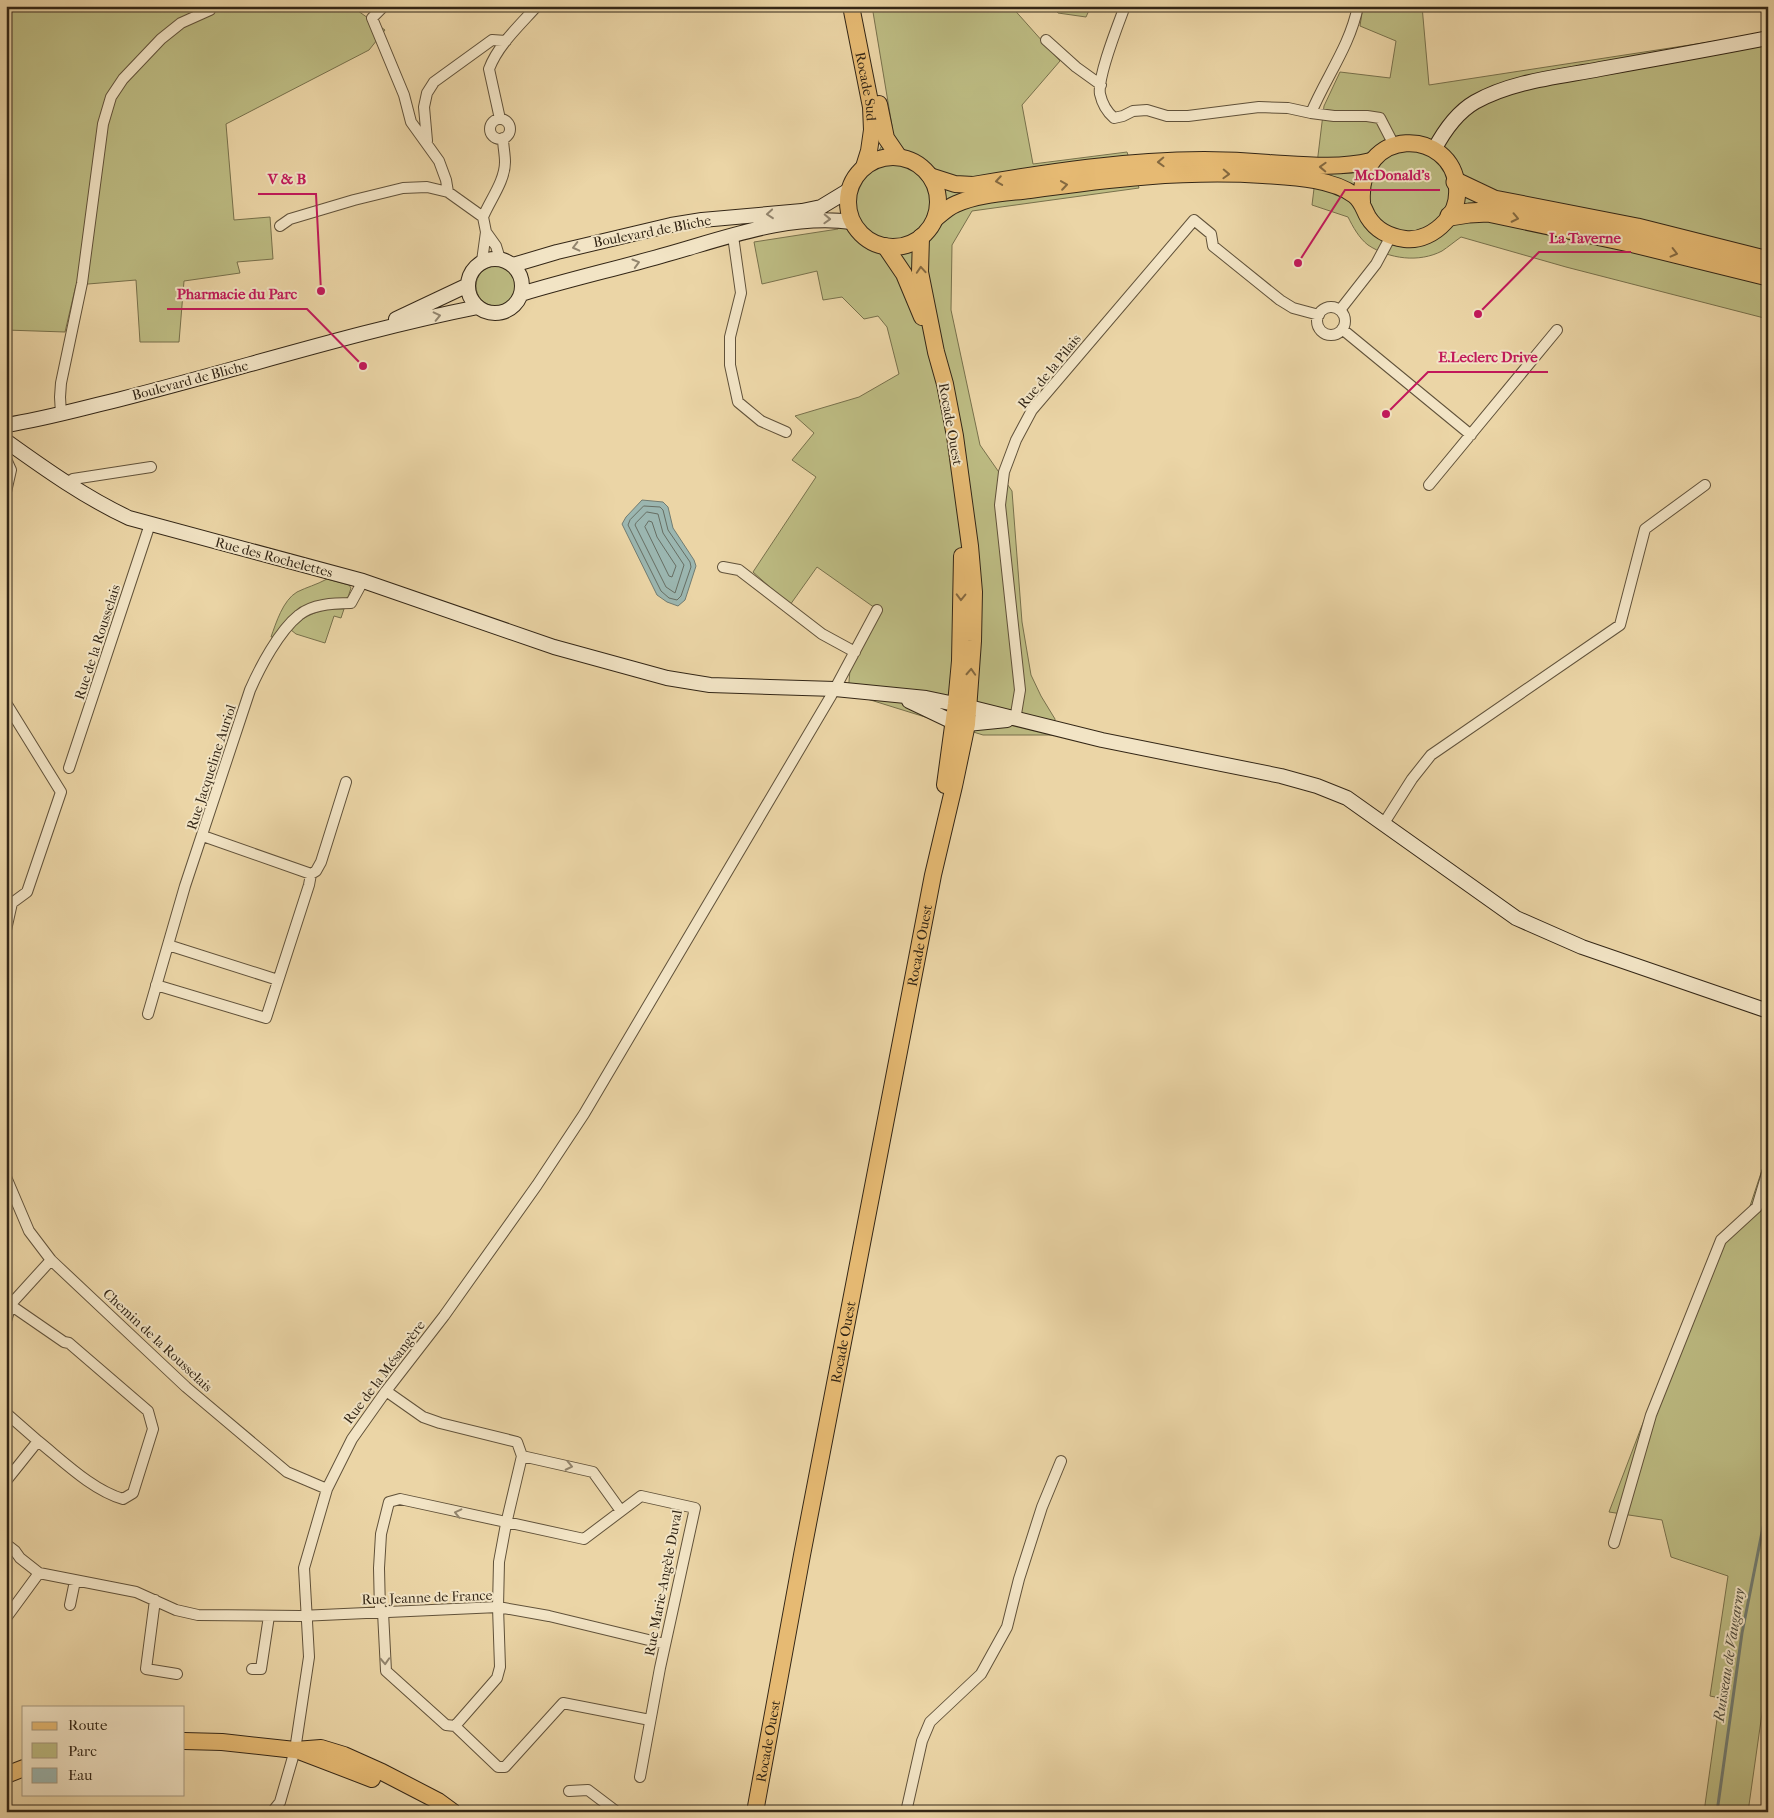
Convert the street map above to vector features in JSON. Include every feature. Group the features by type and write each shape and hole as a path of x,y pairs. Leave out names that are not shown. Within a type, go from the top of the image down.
{"highway":[{"path":"1456,182 1494,200 1637,228 1768,261"},
{"path":"1450,216 1488,212 1634,243 1768,276"}],"main road":[{"name":"Rocade Sud","path":"851,6 870,107 872,130 869,151 864,166"},
{"name":"Rocade Sud","path":"859,6 886,138 899,157"},
{"path":"1408,143 1422,145 1434,150 1444,158 1452,169 1456,182 1455,206 1450,216 1439,229 1424,237 1408,240 1391,236 1378,228 1367,216 1362,202 1361,187 1364,173 1371,161 1381,152 1394,145 1408,143"},
{"path":"899,157 911,160 922,167 930,176 936,189 938,204 935,219 929,229 921,237 898,247 872,242 860,234 848,212 847,201 854,177 864,166 875,160 899,157"},
{"path":"930,176 955,184 973,185 1144,162 1203,160 1327,167 1351,166 1371,161"},
{"path":"935,219 955,204 973,198 1148,175 1208,173 1294,178 1333,185 1353,194 1362,202"},
{"name":"Rocade Ouest","path":"755,1812 802,1555 933,875 954,786 967,707 974,592 970,546 955,436 920,272 921,237"},
{"name":"Rocade Ouest","path":"886,246 904,274 936,352"},
{"path":"185,1731 266,1738 409,1794 441,1812"},
{"path":"185,1741 222,1742 295,1750 321,1748 344,1755 411,1786 453,1812"},
{"path":"6,1764 22,1758"},
{"path":"6,1775 22,1769"}],"street":[{"path":"61,414 61,383 82,283 103,124 111,97 123,79 161,39 181,24 210,10 212,6"},
{"path":"384,6 372,18 404,96 412,122 440,161 448,192"},
{"path":"500,119 489,69 506,41 537,6"},
{"path":"1124,6 1101,79 1100,94 1108,113 1114,118 1133,111 1147,110 1167,116 1188,116 1259,107 1288,108 1334,116 1380,118 1394,145"},
{"path":"1311,113 1346,45 1358,6"},
{"path":"1434,150 1443,133 1458,116 1474,103 1498,90 1768,38"},
{"path":"427,142 424,107 427,93 434,82 492,40 506,41"},
{"path":"1046,40 1076,68 1101,85"},
{"path":"482,261 486,232 483,217 502,177 505,162 503,138 508,133 509,126 506,121 500,119 492,122 490,130 494,137 503,138"},
{"path":"280,226 290,219 402,188 427,187 448,192 483,217"},
{"name":"Boulevard de Bliche","path":"507,262 670,225 702,220 802,211 821,207 849,190"},
{"name":"Boulevard de Bliche","path":"521,294 733,236 803,220 832,219 852,222"},
{"name":"Rue de la Pilais","path":"1015,720 1020,690 1000,504 1004,472 1016,440 1032,410 1194,220 1211,234 1213,246 1280,300 1292,308 1319,315"},
{"path":"486,232 507,262 522,278 522,286 517,302 505,311 491,313 478,307 468,293 472,271 482,261 491,258 507,262"},
{"path":"733,236 741,293 730,336 730,365 738,402 761,421 786,432"},
{"path":"1340,310 1376,264 1391,236"},
{"name":"Boulevard de Bliche","path":"372,331 468,285"},
{"name":"Boulevard de Bliche","path":"6,425 61,414 168,387 372,331 478,307"},
{"path":"1328,307 1340,310 1345,321 1342,329 1336,334 1324,332 1319,326 1319,315 1321,312 1328,307"},
{"path":"1342,329 1471,435"},
{"path":"1428,485 1557,330"},
{"name":"Rue des Rochelettes","path":"6,441 113,511 129,518 363,581 554,647 667,678 710,685 835,689 893,694 926,698 1015,720"},
{"path":"6,459 11,470 6,492"},
{"path":"68,482 73,479 151,467"},
{"path":"1384,823 1412,779 1431,756 1620,625 1645,529 1705,485"},
{"name":"Rue de la Rousselais","path":"70,768 150,524"},
{"path":"723,566 739,570 822,634 855,652"},
{"name":"Rue Jacqueline Auriol","path":"148,1014 185,886 250,690 261,664 299,614 320,605 351,603 363,581"},
{"name":"Rue de la Mésangère","path":"272,1812 280,1802 295,1750 309,1657 304,1568 327,1489 352,1439 386,1391 444,1316 537,1185 619,1057 835,689 877,610"},
{"path":"893,694 964,724 1015,720 1102,740 1281,776 1317,786 1347,798 1524,922 1582,947 1768,1011"},
{"path":"6,703 61,792 27,892 12,903 6,930"},
{"path":"156,985 266,1018 311,874 321,862 346,782"},
{"path":"203,836 311,874"},
{"path":"168,945 278,980"},
{"path":"1614,1543 1651,1415 1721,1240 1757,1207 1768,1170"},
{"name":"Chemin de la Rousselais","path":"6,1176 29,1230 51,1260 186,1387 287,1472 327,1489"},
{"path":"6,1321 8,1303 51,1260"},
{"path":"6,1413 71,1468 104,1492 123,1500 133,1493 153,1429 148,1411 69,1343 64,1342 8,1303"},
{"path":"386,1391 423,1417 518,1442 522,1456 506,1524 500,1562 498,1607 500,1667 497,1678 455,1726"},
{"path":"6,1481 38,1441"},
{"path":"522,1456 593,1472 621,1511"},
{"path":"906,1812 922,1741 930,1722 981,1674 1007,1627 1022,1570 1042,1508 1061,1461"},
{"name":"Rue Marie-Angèle Duval","path":"381,1612 378,1568 381,1534 389,1502 400,1500 584,1539 641,1496 695,1508 665,1644 640,1776"},
{"path":"6,1544 15,1550 20,1558 38,1573 6,1618"},
{"name":"Rue Jeanne de France","path":"38,1573 136,1592 176,1610 198,1615 306,1616 498,1607 549,1616 665,1644"},
{"path":"70,1605 75,1581"},
{"path":"155,1600 146,1669 177,1674"},
{"path":"381,1612 386,1671 446,1725 455,1726 498,1767 505,1767 563,1703 650,1720"},
{"path":"252,1668 262,1669 269,1616"},
{"path":"569,1791 588,1790 617,1812"}],"green space":[{"path":"6,6 351,6 385,30 369,50 226,124 234,220 270,217 273,259 237,262 240,273 184,281 179,342 140,342 136,280 76,285 65,332 6,330"},
{"path":"872,6 1011,6 1060,61 1022,105 1033,164 1127,152 1139,188 972,211 952,245 951,310 980,445 1012,491 1022,622 1031,675 1055,719 1054,735 983,735 848,693 852,647 875,608 817,567 790,605 753,572 816,477 792,460 814,433 795,416 859,397 899,374 887,327 878,316 864,319 842,297 823,300 817,271 762,284 754,242 838,229 892,126"},
{"path":"1052,6 1091,6 1086,17 1058,13"},
{"path":"1363,6 1422,6 1429,85 1768,33 1768,319 1566,267 1461,237 1442,251 1433,255 1404,258 1385,254 1368,245 1359,236 1348,217 1312,205 1324,106 1340,72 1390,78 1396,41 1360,26"},
{"path":"496,266 510,272 516,286 510,300 496,306 482,300 476,286 482,272"},
{"path":"327,579 349,585 351,588 348,597 343,600 318,602 276,637 271,637 288,600 297,592"},
{"path":"329,609 344,609 341,618 334,616 325,643 296,634 291,630 308,616"},
{"path":"1768,1152 1768,1671 1748,1812 1704,1812 1720,1698 1710,1696 1728,1576 1671,1557 1662,1520 1609,1512 1641,1428 1720,1236 1750,1206"}],"water":[{"path":"642,500 663,502 668,507 673,528 694,560 696,566 685,600 678,606 667,602 657,595 622,524"}],"waterway":[{"name":"Ruisseau de Vaugarny","path":"1717,1812 1742,1633 1768,1502"}],"place":[{"name":"McDonald's","path":"1298,263"},
{"name":"V & B","path":"321,291"},
{"name":"La Taverne","path":"1478,314"},
{"name":"Pharmacie du Parc","path":"363,366"},
{"name":"E.Leclerc Drive","path":"1386,414"}]}
